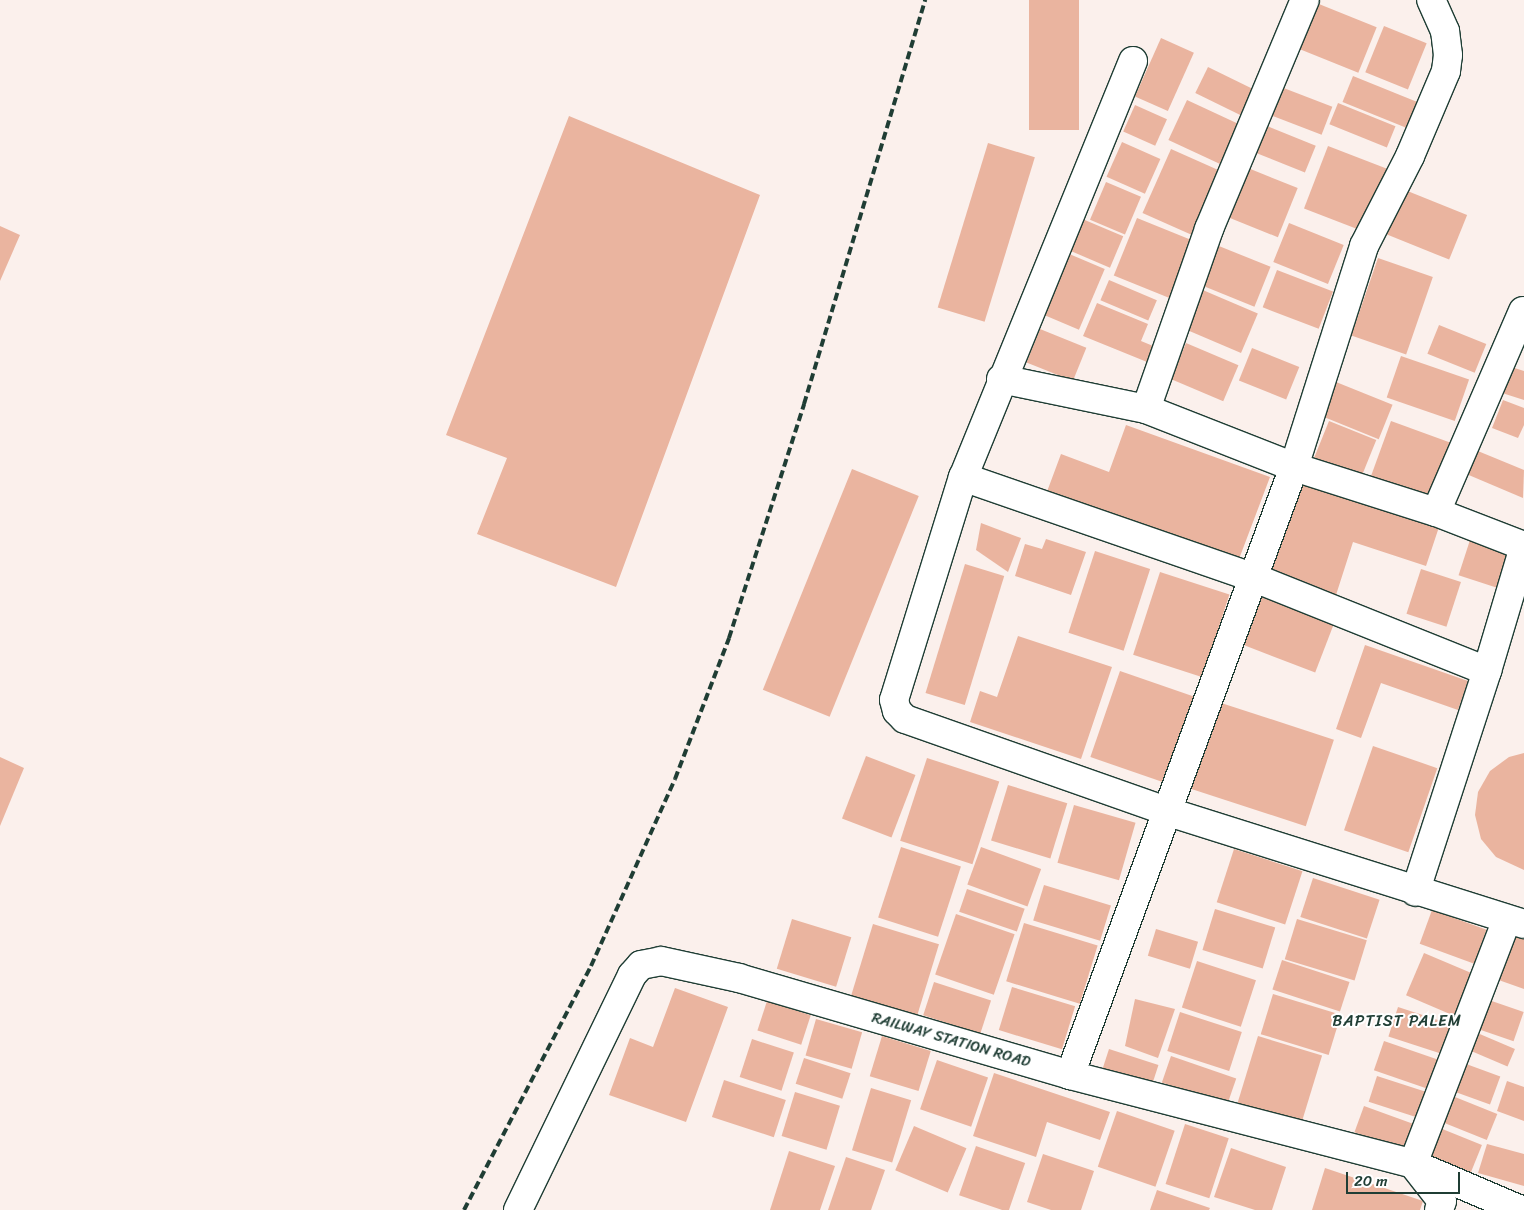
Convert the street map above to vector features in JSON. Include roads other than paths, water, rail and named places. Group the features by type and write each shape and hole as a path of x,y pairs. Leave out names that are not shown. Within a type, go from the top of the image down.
{"street":[{"path":"1146,410 1209,229 1305,0"},
{"path":"1070,1075 1169,812 1252,577 1294,467 1364,246 1410,156 1446,71 1448,55 1445,31 1431,0"},
{"path":"1133,61 1001,379 963,477 894,700 897,711 905,719 1169,812 1415,892 1515,922 1413,1164 1442,1200 1439,1210"},
{"path":"1436,512 1523,311"},
{"path":"1001,379 1146,410 1294,467 1436,512 1521,545 1522,557 1488,671 1415,892"},
{"path":"963,477 1252,577 1488,671"},
{"name":"RAILWAY STATION ROAD","path":"518,1210 632,975 641,964 661,961 739,978 1070,1075 1413,1164 1523,1209"}],"railway":[{"path":"464,1210 591,966 675,779 729,638 804,404 925,0"}],"district":[{"name":"BAPTIST PALEM","path":"1397,1021"}]}
